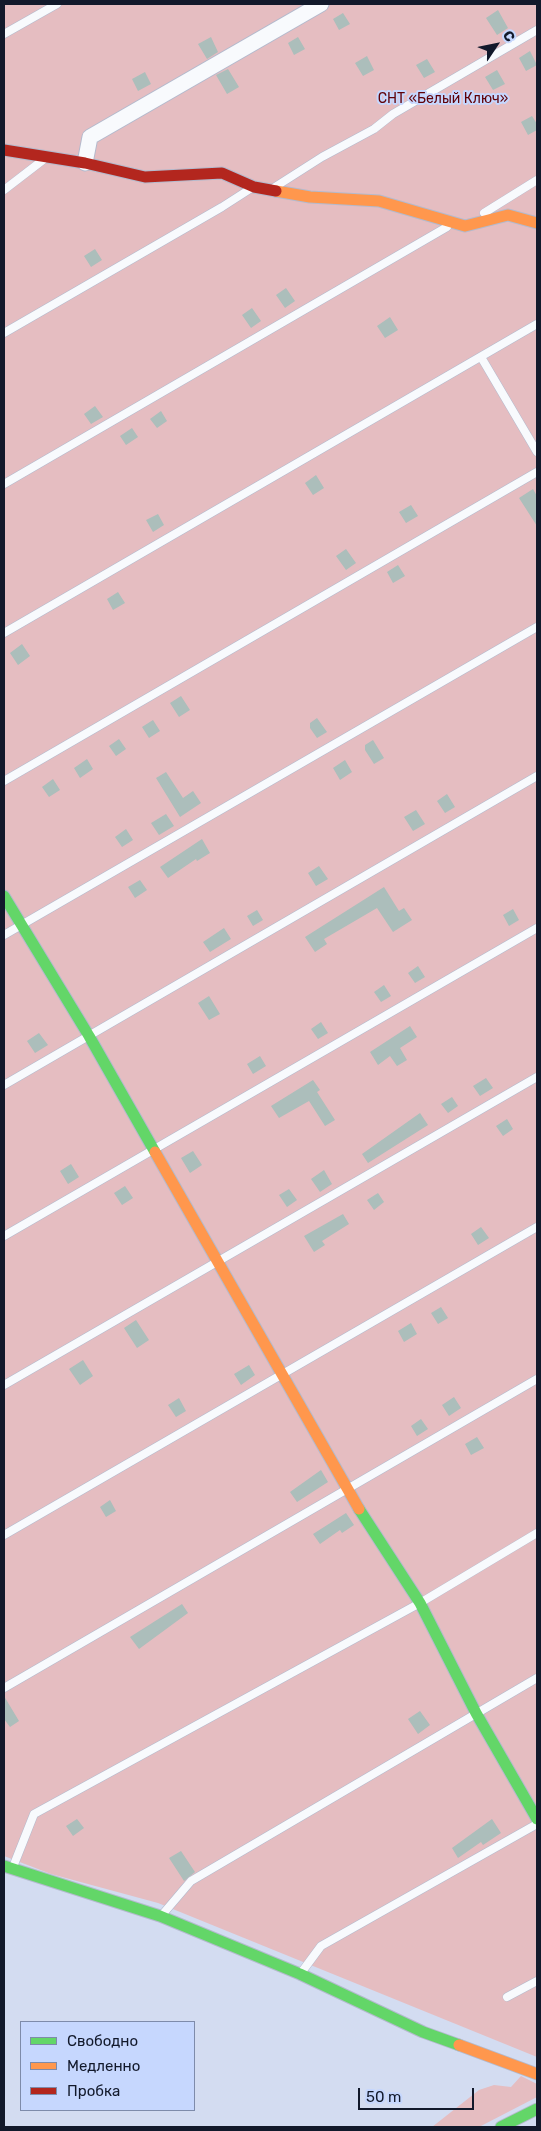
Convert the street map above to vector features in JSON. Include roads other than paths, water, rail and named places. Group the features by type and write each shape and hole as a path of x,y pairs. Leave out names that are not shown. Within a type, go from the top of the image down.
{"street":[{"path":"85,163 90,137 321,4"},
{"path":"4,150 85,163 145,177 222,173 254,187 310,197 379,201 459,225 508,215 537,223"},
{"path":"4,896 89,1036 347,1489 420,1603 476,1713 537,1819"},
{"path":"8,1867 160,1916 300,1974 423,2032 537,2074"},
{"path":"501,2127 537,2108"}],"lane":[{"path":"4,34 57,4"},
{"path":"269,190 322,157 374,129 393,114 537,30"},
{"path":"4,190 46,157"},
{"path":"4,484 537,180"},
{"path":"4,333 254,187"},
{"path":"4,633 537,324"},
{"path":"481,356 537,452"},
{"path":"4,781 537,472"},
{"path":"4,935 537,627"},
{"path":"4,1085 537,776"},
{"path":"4,1236 153,1148 537,928"},
{"path":"4,1385 217,1260 537,1077"},
{"path":"4,1535 537,1227"},
{"path":"4,1688 537,1379"},
{"path":"8,1867 34,1814 420,1603 537,1533"},
{"path":"160,1916 191,1881 537,1678"},
{"path":"300,1974 322,1946 537,1824"},
{"path":"507,1997 537,1981"}],"park label":[{"name":"СНТ «Белый Ключ»","path":"443,99"}]}
